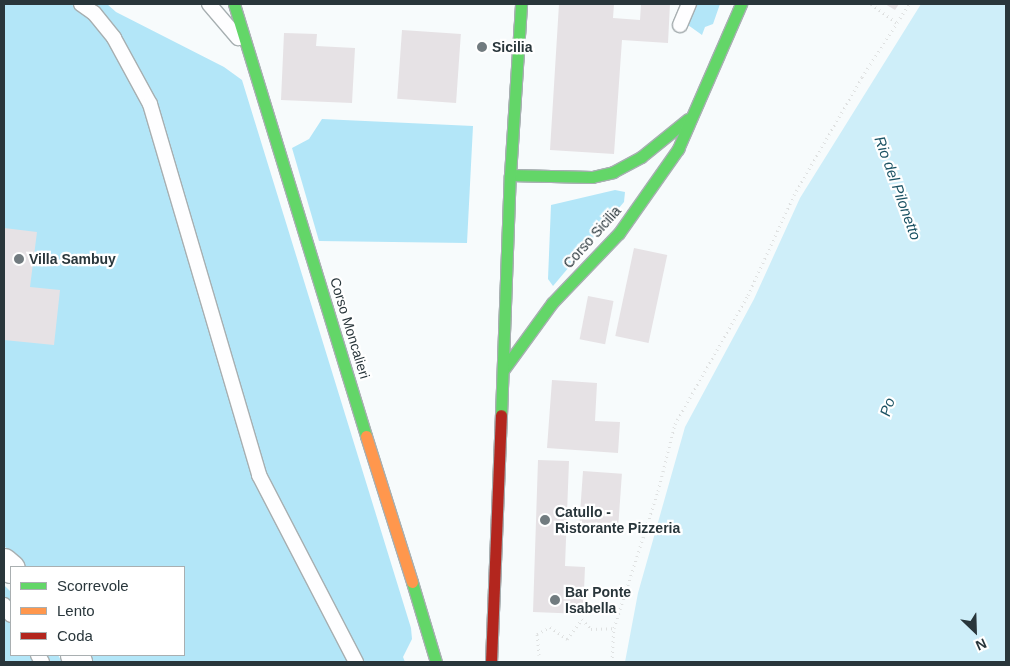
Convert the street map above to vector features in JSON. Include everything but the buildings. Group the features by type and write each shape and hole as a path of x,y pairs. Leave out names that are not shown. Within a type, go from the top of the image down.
{"street":[{"name":"Corso Moncalieri","path":"234,4 436,662"},
{"path":"491,662 504,370 510,176 521,4"},
{"name":"Corso Sicilia","path":"504,370 552,303 619,233 678,149 741,4"},
{"name":"Corso Sicilia","path":"510,176 592,177 613,172 641,157 691,117"}],"lane":[{"path":"81,4 94,13 114,38 150,104 259,474 356,662"},
{"path":"209,4 248,50"},
{"path":"680,26 689,4"}],"path":[{"path":"871,4 897,23"},
{"path":"612,662 614,628 658,491 675,424 748,295 794,195 909,4"},
{"path":"539,655 537,634 550,627 567,639 582,619 591,629 614,628"}],"shaded area":[{"path":"4,4 107,4 116,12 224,67 242,80 411,628 412,639 403,657 405,662 93,662 90,656 185,656 185,566 26,566 4,546"},
{"path":"697,4 720,4 713,24 705,27 702,35 688,25"},
{"path":"322,119 473,126 467,243 319,241 292,148 309,139"},
{"path":"615,190 625,192 624,202 553,286 548,279 551,205"},
{"path":"4,585 10,591 10,656 59,656 62,662 4,662"}],"water":[{"path":"921,4 1006,4 1006,662 625,662 638,593 685,427 754,299 800,198"}],"traffic: fast":[{"path":"234,4 366,436"},
{"path":"501,415 510,175 521,4"},
{"path":"504,369 552,303 619,233 678,149 741,4"},
{"path":"510,175 592,177 613,172 641,157 688,119"},
{"path":"412,582 436,662"}],"traffic: slow":[{"path":"366,436 412,582"}],"traffic: jam":[{"path":"491,662 501,415"}],"place":[{"name":"Sicilia","path":"482,47"},
{"name":"Villa Sambuy","path":"19,259"},
{"name":"Catullo - Ristorante Pizzeria","path":"545,520"},
{"name":"Bar Ponte Isabella","path":"555,600"}],"water label":[{"name":"Rio del Pilonetto","path":"898,188"},
{"name":"Po","path":"887,407"}]}
